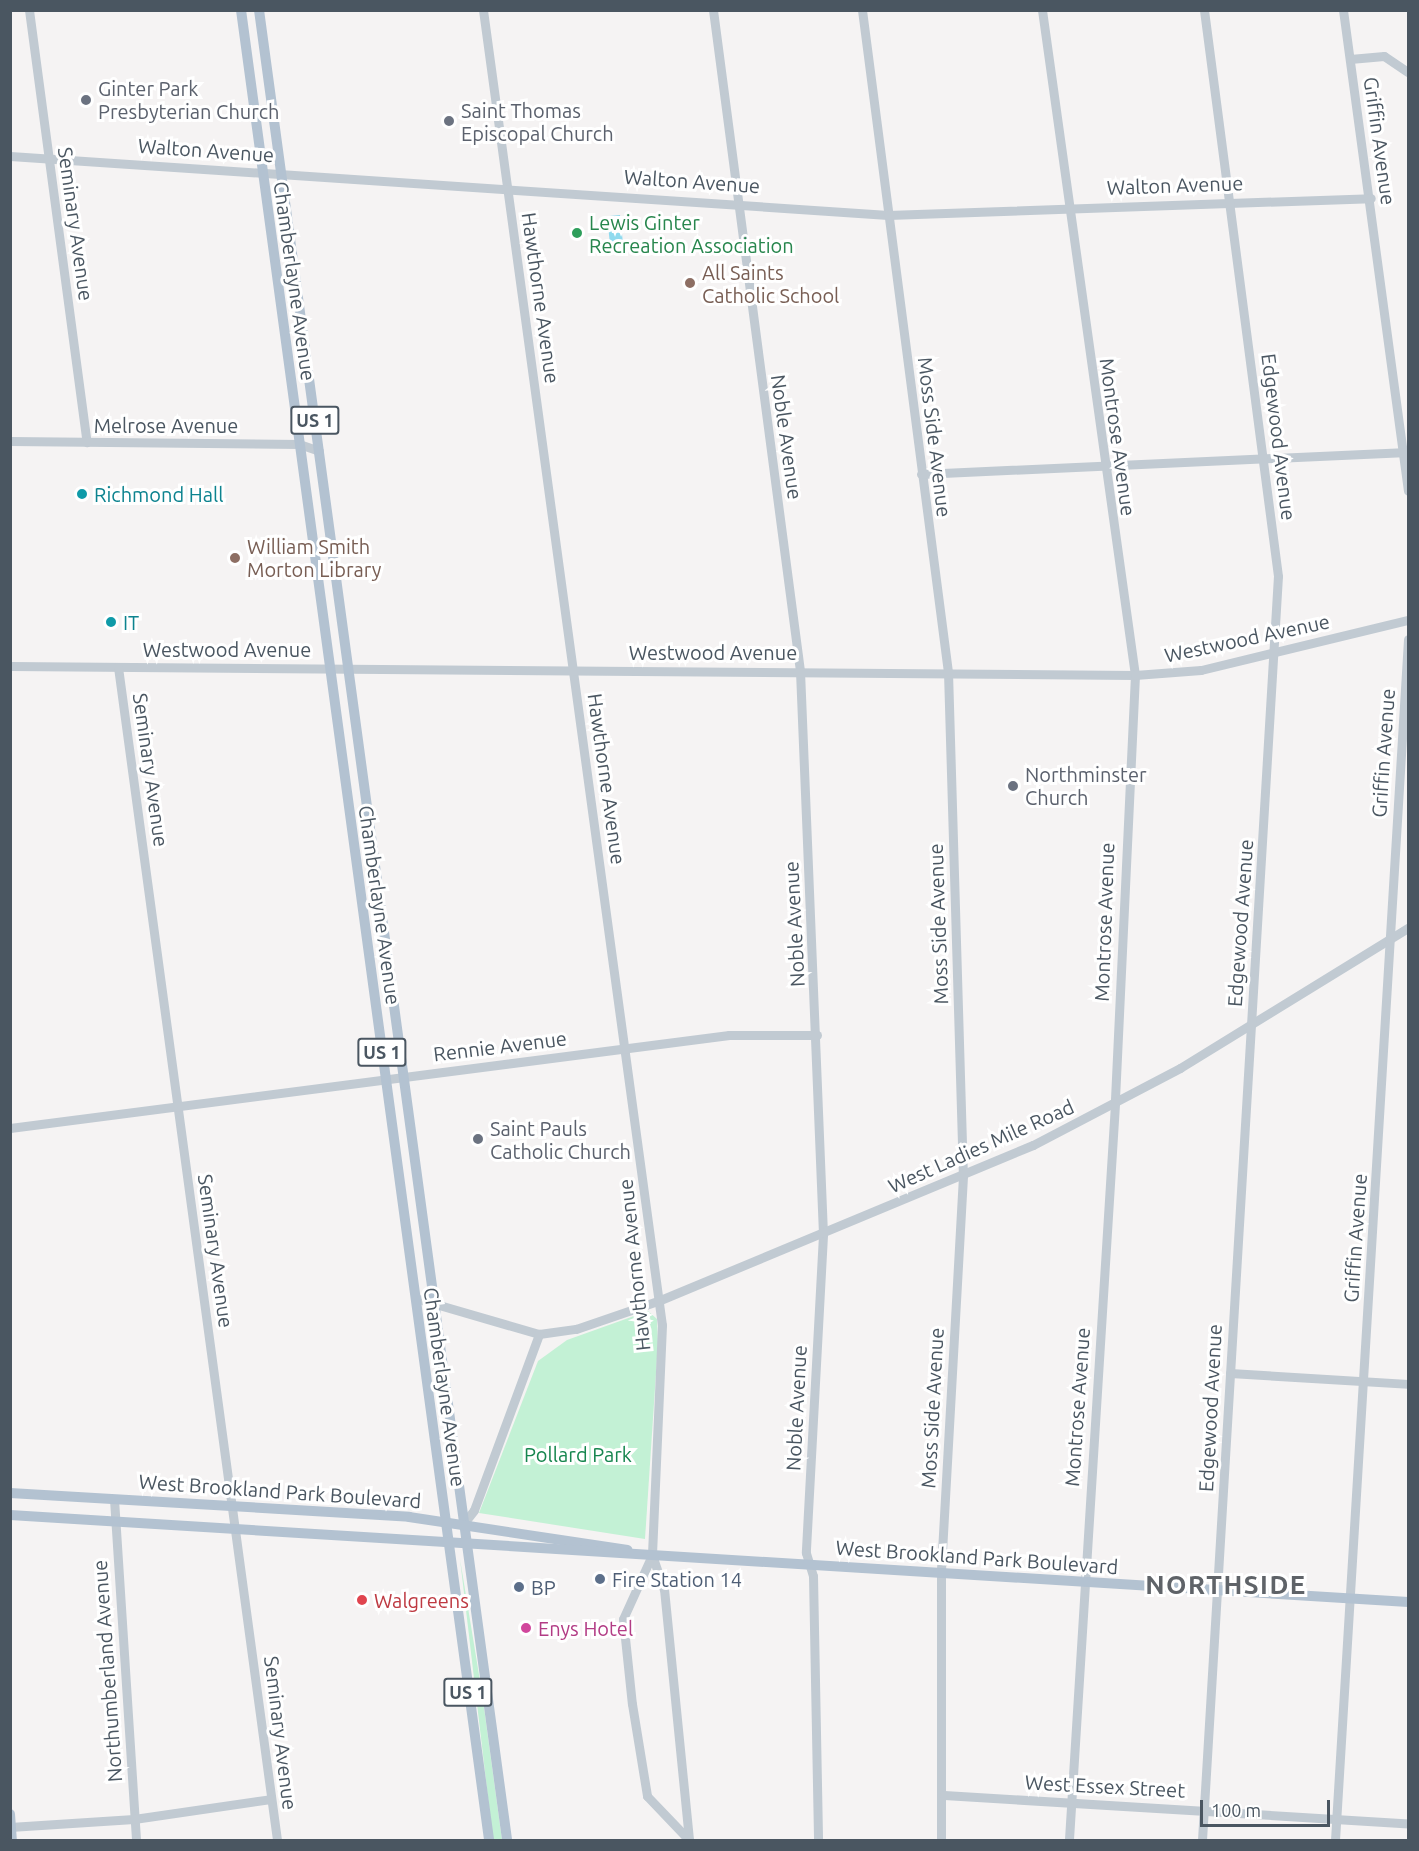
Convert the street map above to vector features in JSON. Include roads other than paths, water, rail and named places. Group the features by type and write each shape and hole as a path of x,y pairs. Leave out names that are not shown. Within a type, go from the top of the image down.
{"main road":[{"name":"Chamberlayne Avenue","path":"241,10 489,1840"},
{"name":"Chamberlayne Avenue","path":"259,10 507,1840"},
{"name":"West Brookland Park Boulevard","path":"10,1493 446,1520 651,1555"},
{"name":"West Brookland Park Boulevard","path":"10,1515 237,1531 1408,1602"},
{"path":"10,1814 12,1840"}],"street":[{"name":"Seminary Avenue","path":"29,10 87,442"},
{"name":"Hawthorne Avenue","path":"483,10 625,1048 663,1347 651,1555 623,1619 632,1704 647,1796 689,1840"},
{"name":"Noble Avenue","path":"713,10 800,671 823,1235 806,1553 810,1565 818,1840"},
{"name":"Moss Side Avenue","path":"862,10 948,672 963,1176 941,1573 944,1795 941,1840"},
{"name":"Montrose Avenue","path":"1042,10 1065,206 1134,675 1115,1104 1069,1840"},
{"name":"Edgewood Avenue","path":"1202,1840 1278,576 1204,10"},
{"name":"Griffin Avenue","path":"1343,10 1371,198 1405,452 1408,491"},
{"path":"1350,59 1384,56 1408,72"},
{"name":"Walton Avenue","path":"10,156 738,202 888,215 1065,206 1371,198"},
{"name":"Melrose Avenue","path":"10,441 299,444 319,451"},
{"path":"921,474 1104,469 1405,452"},
{"name":"Westwood Avenue","path":"10,666 1134,675 1201,670 1408,620"},
{"name":"Griffin Avenue","path":"1335,1840 1392,937 1408,639"},
{"name":"Seminary Avenue","path":"118,667 237,1531 277,1840"},
{"name":"West Ladies Mile Road","path":"415,1298 435,1307 539,1334 582,1327 658,1301 963,1176 1115,1104 1408,928"},
{"name":"Rennie Avenue","path":"10,1128 746,1033 816,1035"},
{"path":"464,1522 539,1334"},
{"path":"1230,1373 1408,1384"},
{"name":"Northumberland Avenue","path":"114,1499 136,1840"},
{"name":"Hawthorne Avenue","path":"651,1555 664,1590 689,1840"},
{"name":"West Essex Street","path":"944,1795 1408,1823"},
{"path":"11,1827 134,1819 271,1799"}],"water":[{"path":"620,215 623,245 610,246 607,216"}],"place":[{"name":"Ginter Park Presbyterian Church","path":"86,100"},
{"name":"Saint Thomas Episcopal Church","path":"449,121"},
{"name":"Lewis Ginter Recreation Association","path":"577,233"},
{"name":"All Saints Catholic School","path":"690,283"},
{"name":"Richmond Hall","path":"82,494"},
{"name":"William Smith Morton Library","path":"235,558"},
{"name":"IT","path":"111,622"},
{"name":"Northminster Church","path":"1013,786"},
{"name":"Saint Pauls Catholic Church","path":"478,1139"},
{"name":"Fire Station 14","path":"600,1579"},
{"name":"BP","path":"519,1587"},
{"name":"Walgreens","path":"362,1600"},
{"name":"Enys Hotel","path":"526,1628"}],"district":[{"name":"NORTHSIDE","path":"1226,1585"}],"park label":[{"name":"Pollard Park","path":"578,1454"}]}
